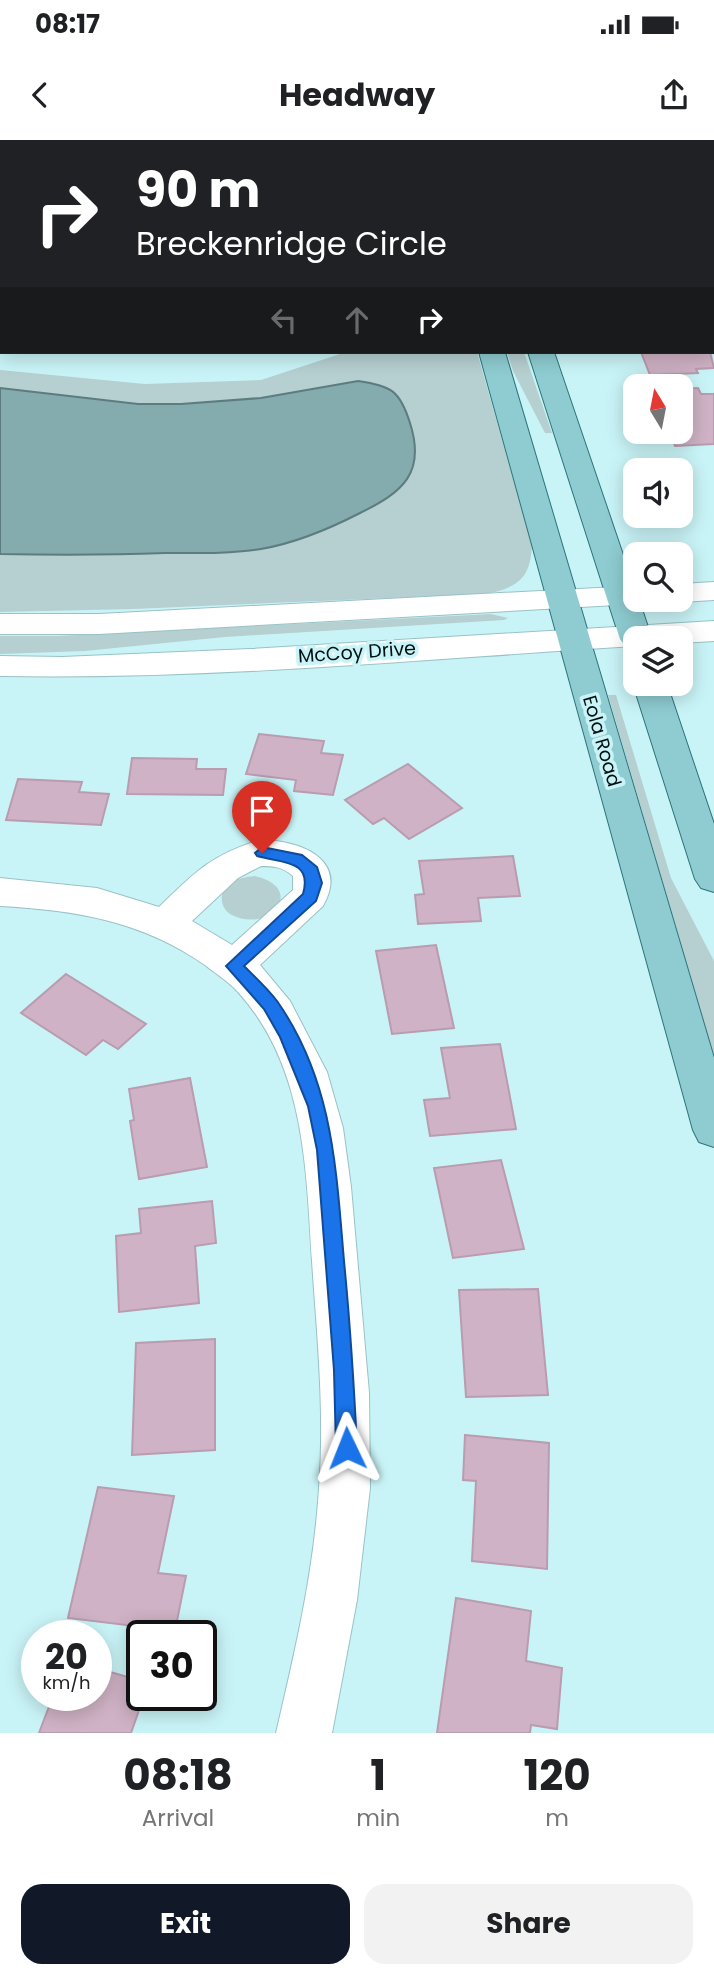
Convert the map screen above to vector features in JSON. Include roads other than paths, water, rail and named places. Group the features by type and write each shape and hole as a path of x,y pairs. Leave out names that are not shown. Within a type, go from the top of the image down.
{"main road":[{"name":"Eola Road","path":"493,354 714,1130"},
{"path":"542,354 623,582"},
{"path":"654,696 714,879"}],"street":[{"path":"693,592 714,591"},
{"path":"0,624 99,624 623,596"},
{"name":"McCoy Drive","path":"693,633 714,631"},
{"name":"McCoy Drive","path":"0,666 62,667 250,659 623,637"},
{"path":"166,923 230,863 262,853 297,859 311,871 314,883 310,897 234,966"},
{"path":"0,892 84,899 133,910 166,923 234,966 270,1004 288,1035 317,1106 326,1150 344,1370 347,1448 342,1520 325,1642 304,1733"}]}
